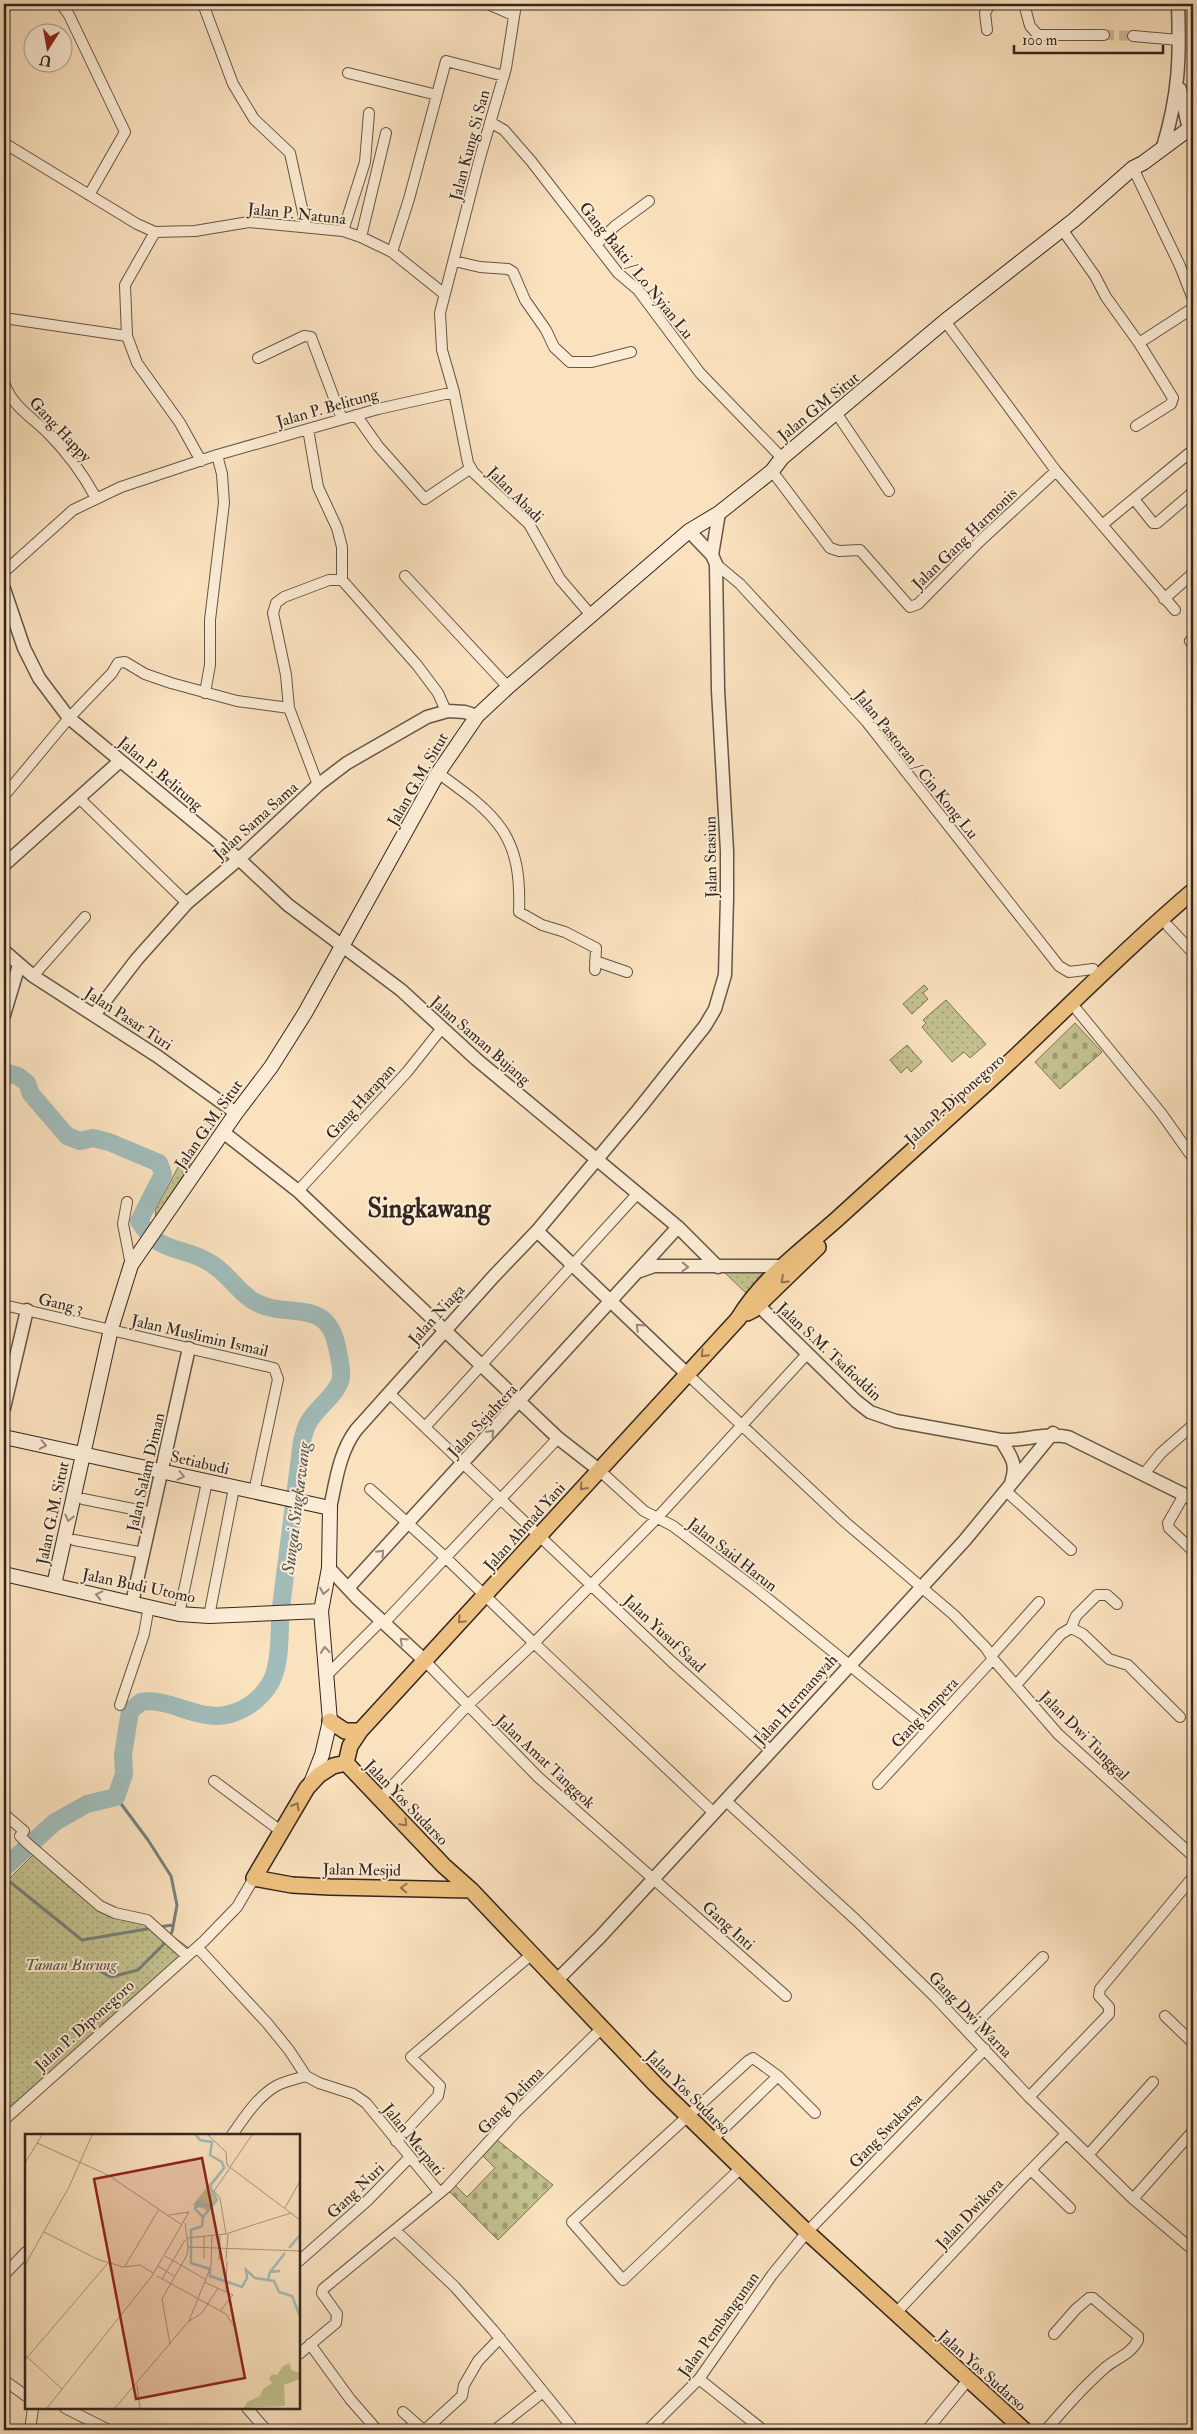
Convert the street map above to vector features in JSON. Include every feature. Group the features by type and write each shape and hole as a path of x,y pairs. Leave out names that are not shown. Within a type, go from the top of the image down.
{"main road":[{"name":"Jalan GM Situt","path":"477,716 590,614 690,531 719,513 772,471 782,458 837,414 945,321 1062,229 1133,168 1143,163 1191,128"},
{"name":"Jalan G.M. Situt","path":"54,1585 111,1329 134,1259 236,1113 271,1067 344,946 438,773 477,716"},
{"name":"Jalan P. Diponegoro","path":"738,1319 758,1306 825,1239 1077,1010 1193,891"},
{"name":"Jalan P. Diponegoro","path":"738,1319 750,1300 781,1266 1144,941 1168,926 1193,903"},
{"name":"Jalan Ahmad Yani","path":"346,1763 350,1746 360,1731 686,1373 738,1319"},
{"name":"Setiabudi","path":"4,1437 276,1498 330,1508"},
{"path":"254,1878 311,1783 324,1748 330,1721 321,1611 329,1568 330,1508"},
{"name":"Jalan Budi Utomo","path":"4,1574 179,1614 209,1616 321,1611"},
{"path":"330,1721 345,1731 360,1731"},
{"path":"311,1783 333,1766 346,1763"},
{"name":"Jalan Yos Sudarso","path":"346,1763 689,2117 807,2232 1024,2430"},
{"path":"429,1888 444,1866"},
{"name":"Jalan Mesjid","path":"254,1878 278,1883 330,1887 471,1890"}],"street":[{"path":"61,4 69,15 125,132 89,195"},
{"path":"203,4 233,84 254,119 290,152 306,226"},
{"path":"325,4 330,4"},
{"path":"488,4 513,15"},
{"name":"Jalan Kung Si San","path":"443,293 454,261 490,122 504,76 516,4"},
{"path":"986,30 984,13 990,4"},
{"path":"1024,4 1030,26 1038,35 1104,35"},
{"path":"1163,147 1178,85 1178,4"},
{"path":"1134,36 1179,40"},
{"path":"392,252 409,200 446,61 504,76"},
{"path":"348,73 437,95"},
{"path":"1178,85 1191,128"},
{"path":"343,231 365,162 368,113"},
{"name":"Gang Bakti / Lo Nyian Lu","path":"490,122 504,130 618,273 638,290 700,373 782,458"},
{"path":"361,237 386,133"},
{"path":"4,143 89,195 155,232 125,284 127,336 137,363 180,423 201,462"},
{"path":"1133,168 1180,266 1193,299"},
{"path":"596,244 615,226 649,201"},
{"name":"Jalan P. Natuna","path":"155,232 196,231 249,222 343,231 361,237 392,252 443,293"},
{"path":"1062,229 1095,276 1128,330 1139,343 1173,400 1136,426"},
{"path":"454,261 480,267 508,269 514,272 525,300 546,330 554,347 570,362 592,362 631,352"},
{"name":"Jalan Abadi","path":"443,293 440,313 442,350 454,392 468,463 481,481 529,524 560,579 590,614"},
{"path":"1139,343 1193,308"},
{"path":"4,318 127,336"},
{"path":"945,321 1056,471 1175,610"},
{"path":"258,358 304,336 311,337 342,420"},
{"name":"Gang Happy","path":"4,382 10,397 62,449 85,477 96,498"},
{"name":"Jalan P. Belitung","path":"4,572 73,510 96,498 147,478 201,462 218,460 308,429 342,420 359,420 395,404 454,392"},
{"path":"837,414 889,491"},
{"path":"359,420 398,471 425,499 471,468"},
{"path":"308,429 318,487 337,528 342,547 342,580 418,665 438,693 446,711"},
{"path":"1102,525 1193,450"},
{"path":"205,693 210,665 210,620 224,503 218,460"},
{"name":"Jalan Gang Harmonis","path":"772,471 830,548 860,550 880,571 903,602 910,607 918,604 979,542 1056,471"},
{"path":"1134,499 1152,523 1156,523 1193,492"},
{"name":"Jalan Stasiun","path":"596,1158 639,1109 708,1022 721,994 725,975 727,851 718,690 714,560 719,513"},
{"path":"690,531 714,560"},
{"name":"Jalan Pastoran / Cin Kong Lu","path":"714,560 745,590 866,721 1059,966 1068,972 1093,970"},
{"path":"1164,599 1191,575"},
{"path":"405,576 508,687"},
{"path":"318,785 290,708 286,676 272,614 276,603 284,597 329,580 342,580"},
{"name":"Jalan P. Belitung","path":"4,589 24,648 39,678 69,718 239,859 288,905 344,946"},
{"path":"1193,638 1190,641 1193,646"},
{"path":"4,796 69,718 112,673 118,663 125,662 146,674 205,693 237,701 290,708"},
{"name":"Jalan Sama Sama","path":"94,1015 138,959 187,903 239,859 318,785 347,763 427,718 446,711 465,712 477,716"},
{"path":"4,865 120,761"},
{"path":"438,773 495,818 507,836 519,874 518,912 542,925 565,932 596,948 595,966 627,972"},
{"path":"80,798 187,903"},
{"path":"33,976 85,917"},
{"path":"1168,926 1193,953"},
{"name":"Jalan Saman Bujang","path":"344,946 401,990 476,1059 678,1227 718,1267"},
{"name":"Jalan Pasar Turi","path":"4,951 33,976 157,1056 236,1113"},
{"path":"4,1015 19,965"},
{"path":"1077,1010 1161,1113 1193,1158"},
{"name":"Gang Harapan","path":"298,1191 407,1072 442,1028"},
{"path":"223,1132 298,1191 558,1438 599,1470"},
{"name":"Jalan Niaga","path":"330,1508 346,1443 444,1331 537,1231 596,1158"},
{"path":"424,1427 638,1193"},
{"path":"127,1202 122,1224 134,1259"},
{"name":"Jalan Sejahtera","path":"348,1588 521,1402 678,1227"},
{"path":"537,1231 686,1373"},
{"path":"638,1272 654,1266 781,1266"},
{"name":"Gang 3","path":"4,1305 111,1329"},
{"name":"Jalan S.M. Tsafioddin","path":"758,1306 856,1401 876,1415 896,1421 1001,1440 1023,1439 1053,1433 1080,1441 1189,1498"},
{"path":"4,1408 27,1310"},
{"name":"Jalan Muslimin Ismail","path":"111,1329 269,1365 278,1375 254,1492"},
{"name":"Jalan Salam Diman","path":"132,1603 189,1348"},
{"path":"380,1800 467,1706 534,1643 657,1518 741,1423 807,1354"},
{"name":"Jalan Dwi Tunggal","path":"686,1373 845,1522 954,1615 1058,1734 1193,1856"},
{"name":"Jalan Yusuf Saad","path":"389,1393 672,1662 771,1751"},
{"path":"1144,1475 1161,1452 1193,1425"},
{"name":"Jalan Hermansyah","path":"556,1981 600,1937 653,1877 771,1751 847,1665 922,1586 1008,1490 1053,1433"},
{"path":"327,1675 383,1622 558,1438"},
{"path":"1001,1440 1014,1464 1015,1472 1008,1490 1071,1550"},
{"name":"Jalan Said Harun","path":"599,1470 644,1511 673,1526 757,1590 928,1729"},
{"path":"179,1614 207,1482"},
{"path":"209,1616 234,1488"},
{"path":"370,1489 409,1523 713,1812"},
{"path":"1189,1498 1168,1523 1170,1528 1193,1551"},
{"path":"83,1499 153,1513"},
{"path":"74,1540 144,1553"},
{"path":"329,1568 424,1660"},
{"path":"1016,1685 1061,1634 1071,1628 1076,1616 1097,1595 1107,1595 1117,1604"},
{"name":"Gang Ampera","path":"878,1784 992,1658 1039,1602"},
{"path":"120,1705 144,1634 149,1606"},
{"path":"1071,1628 1083,1634 1109,1659 1128,1665 1180,1717"},
{"name":"Jalan Amat Tanggok","path":"424,1660 538,1777 653,1877"},
{"path":"214,1781 282,1832"},
{"name":"Gang Dwi Warna","path":"725,1800 856,1920 968,2031 1029,2097 1133,2199 1193,2250"},
{"path":"4,1814 24,1831 20,1836 32,1848 107,1911 141,1917 187,1956"},
{"name":"Gang Inti","path":"653,1877 786,1996"},
{"path":"1029,2097 1109,2014 1109,2007 1099,1996 1100,1989 1193,1877"},
{"name":"Jalan P. Diponegoro","path":"4,2120 198,1948 237,1907 254,1878"},
{"path":"198,1948 267,2023 294,2056 306,2076 269,2090 248,2113 233,2134"},
{"path":"396,2141 438,2096 441,2090 440,2086 411,2058 531,1955"},
{"path":"968,2031 1043,1957"},
{"path":"1165,2016 1193,2043"},
{"name":"Gang Delima","path":"439,2192 453,2182 515,2113 602,2028"},
{"name":"Gang Swakarsa","path":"807,2232 985,2049"},
{"path":"742,2167 623,2280 572,2222 689,2117 742,2065 753,2058 778,2076 815,2113"},
{"name":"Jalan Merpati","path":"306,2076 319,2083 343,2090 360,2099 439,2192 396,2231 323,2289 322,2293 334,2309 337,2319 333,2326 310,2344"},
{"path":"713,2139 778,2076"},
{"path":"1088,2155 1153,2082"},
{"path":"1133,2199 1193,2131"},
{"name":"Jalan Dwikora","path":"895,2314 1066,2134"},
{"name":"Gang Nuri","path":"301,2256 367,2201 409,2158"},
{"path":"1031,2170 1070,2208"},
{"path":"396,2231 455,2287 500,2338 574,2430"},
{"name":"Jalan Pembangunan","path":"648,2430 699,2378 772,2275 807,2232"},
{"path":"4,2275 25,2253"},
{"path":"1046,2430 1079,2392 1108,2365 1126,2354 1138,2340 1138,2336 1135,2333 1092,2298 1089,2298 1076,2308 1054,2334"},
{"path":"423,2430 462,2396 464,2385 478,2361 500,2338"},
{"path":"300,2353 310,2344 350,2399 377,2430"},
{"path":"699,2378 764,2430"},
{"path":"4,2380 23,2393"},
{"path":"926,2430 968,2380"},
{"path":"495,2430 543,2392"},
{"path":"30,2430 33,2409"},
{"path":"67,2409 109,2430"},
{"path":"248,2409 266,2430"},
{"path":"403,2412 423,2430"},
{"path":"408,2430 414,2426 423,2430"}],"green space":[{"path":"924,985 928,989 923,993 928,999 912,1014 903,1004"},
{"path":"946,1000 986,1044 970,1058 964,1052 952,1062 922,1027 926,1023 923,1020"},
{"path":"1075,1023 1102,1052 1060,1089 1035,1062"},
{"path":"907,1045 922,1062 911,1072 907,1067 901,1073 890,1060"},
{"path":"183,1158 191,1163 156,1217 155,1210"},
{"path":"723,1271 761,1271 762,1273 748,1295"},
{"name":"Taman Burung","path":"39,1849 107,1908 140,1913 189,1948 4,2113 4,1884"},
{"path":"496,2139 553,2185 498,2240 449,2191 455,2185 467,2197 495,2168 483,2156"}],"waterway":[{"name":"Sungai Singkawang","path":"4,1072 18,1076 27,1083 31,1094 67,1136 80,1141 93,1138 109,1142 159,1163 163,1174 139,1221 148,1232 164,1245 191,1254 212,1264 255,1302 268,1307 305,1312 325,1321 332,1331 337,1347 341,1373 340,1383 308,1423 302,1441 281,1607 278,1659 274,1675 267,1688 256,1700 244,1708 237,1712 219,1716 196,1713 152,1701 141,1702 130,1711 123,1755 124,1774 116,1797 87,1804 55,1822 4,1868"},
{"path":"85,1963 111,1977 138,1970 163,1945 172,1932 177,1905 171,1876 148,1840 116,1797"},
{"path":"4,1877 82,1940 153,1928"},
{"path":"159,1927 173,1925"}],"tunnel":[{"path":"1104,35 1133,36"}],"district":[{"name":"Singkawang","path":"429,1208"}]}
